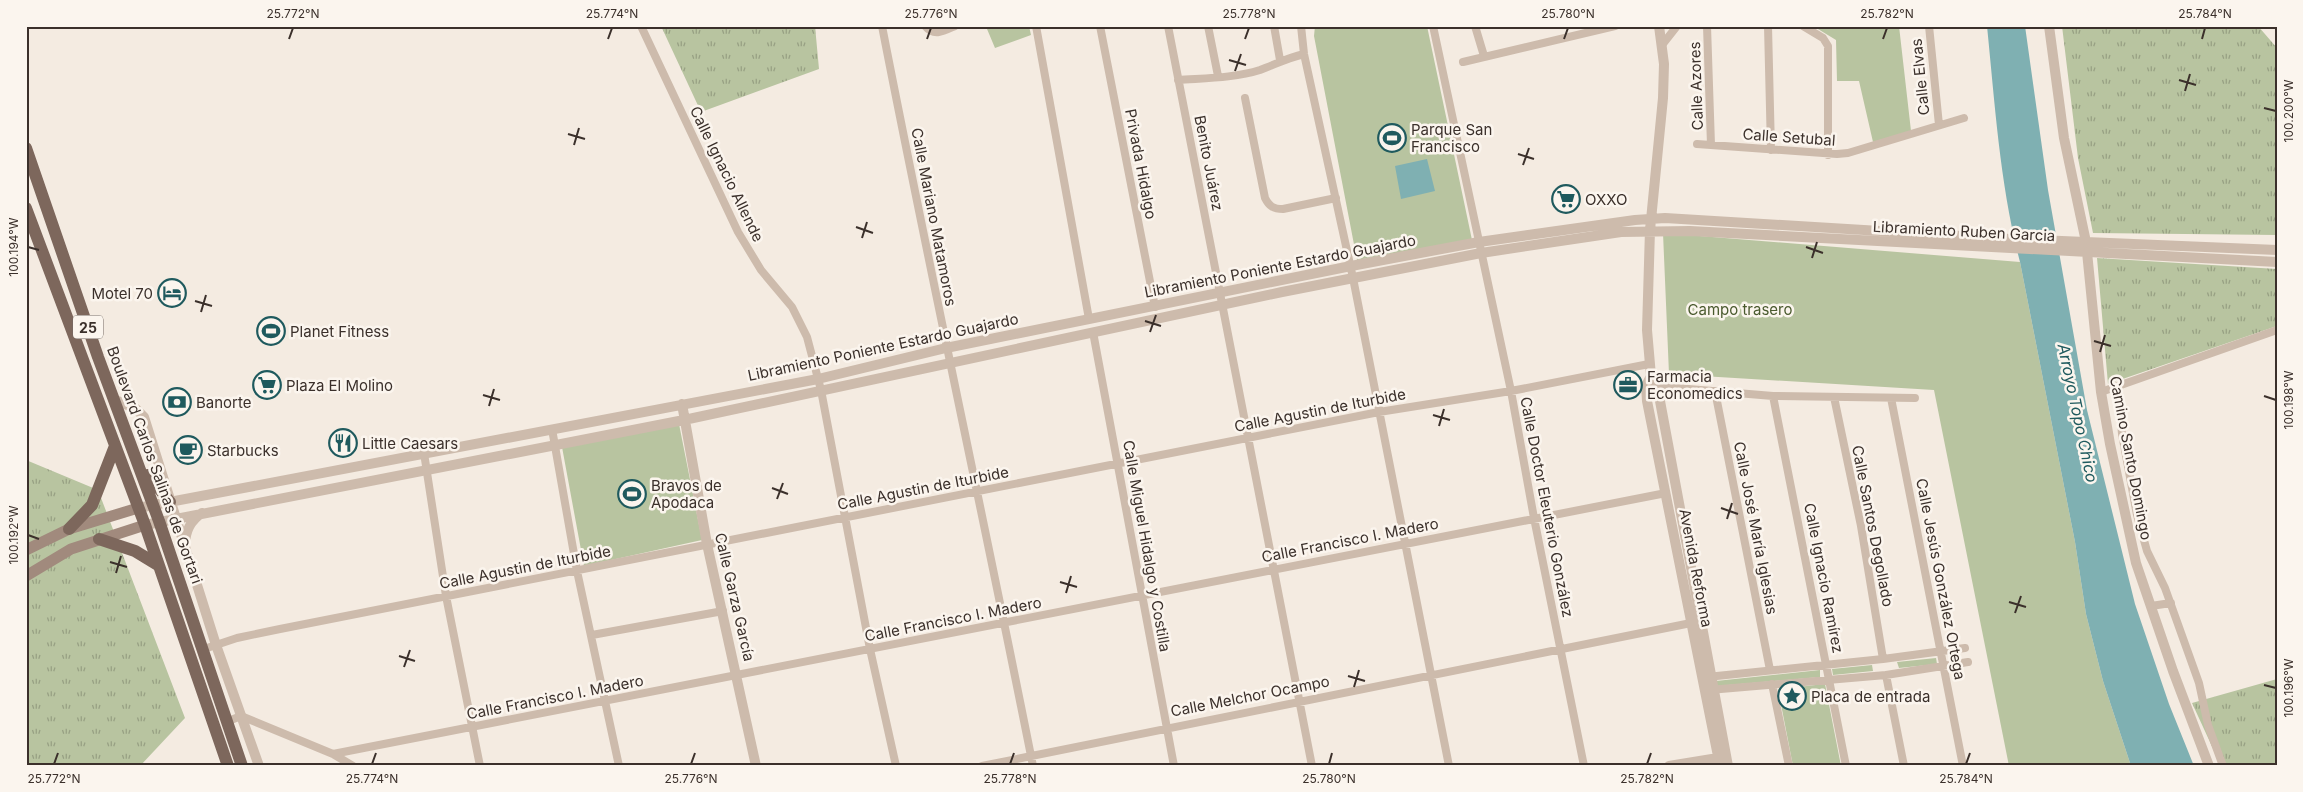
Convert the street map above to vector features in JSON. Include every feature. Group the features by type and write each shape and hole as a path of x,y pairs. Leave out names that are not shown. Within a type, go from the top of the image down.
{"main road":[{"name":"Boulevard Carlos Salinas de Gortari","path":"26,148 153,505 210,647 226,722 242,766"},
{"name":"Boulevard Carlos Salinas de Gortari","path":"26,208 145,525 228,766"},
{"path":"69,529 92,505 115,446"},
{"path":"133,449 152,483 170,502"},
{"path":"26,550 69,529 138,508"},
{"path":"26,576 71,549 145,525"},
{"path":"99,539 135,551 158,565"}],"street":[{"name":"Calle Ignacio Allende","path":"641,26 738,232 761,270 792,307 807,337 818,379 870,649 896,766"},
{"name":"Calle Mariano Matamoros","path":"882,26 946,348 1005,622 1033,766"},
{"path":"926,26 929,30 939,33 955,26"},
{"path":"1036,26 1089,319"},
{"name":"Privada Hidalgo","path":"1100,26 1155,307"},
{"name":"Benito Juárez","path":"1168,26 1312,766"},
{"path":"1208,26 1218,76"},
{"path":"1274,26 1280,60"},
{"path":"1301,26 1304,54 1351,266 1449,766"},
{"path":"1434,26 1479,242"},
{"path":"1474,26 1484,56"},
{"path":"1463,62 1615,26"},
{"name":"Avenida Reforma","path":"1659,26 1662,44 1662,98 1647,271 1649,364 1651,376 1657,386 1706,677 1728,766"},
{"path":"1662,44 1677,26"},
{"name":"Calle Azores","path":"1708,26 1711,145"},
{"path":"1768,26 1772,150"},
{"path":"1803,26 1824,38 1828,46 1828,155"},
{"name":"Calle Elvas","path":"1929,26 1939,125"},
{"name":"Camino Santo Domingo","path":"2049,26 2064,138 2085,237 2101,392 2110,444 2136,563 2173,671 2209,766"},
{"path":"1178,80 1260,70 1280,60 1304,54"},
{"path":"1246,98 1265,198 1268,205 1275,209 1283,209 1336,198"},
{"name":"Calle Setubal","path":"1697,144 1828,155 1848,153 1964,118"},
{"name":"Libramiento Ruben Garcia","path":"1634,225 1651,218 2011,243 2071,252 2126,253 2277,262"},
{"name":"Libramiento Poniente Estardo Guajardo","path":"138,508 818,379 946,348 1221,294 1351,266 1479,242 1634,225"},
{"name":"Libramiento Poniente Estardo Guajardo","path":"145,525 204,512 425,472 684,420 1353,278 1634,225"},
{"name":"Libramiento Ruben Garcia","path":"1634,225 1650,230 2011,243 2070,241 2085,237 2277,250"},
{"name":"Calle Doctor Eleuterio González","path":"1479,242 1512,391 1534,518 1584,766"},
{"path":"2101,392 2277,330"},
{"name":"Calle Miguel Hidalgo y Costilla","path":"1093,332 1174,766"},
{"name":"Calle Agustin de Iturbide","path":"210,647 247,635 1118,463 1379,412 1512,391 1649,364"},
{"path":"1651,376 1646,386 1774,396 1915,398"},
{"name":"Avenida Reforma","path":"1646,386 1666,493 1696,622"},
{"path":"2118,387 2122,434 2137,515 2147,551 2171,603 2199,683 2208,725 2224,766"},
{"name":"Calle José María Iglesias","path":"1715,391 1770,670"},
{"name":"Calle Ignacio Ramírez","path":"1774,396 1846,766"},
{"name":"Calle Santos Degollado","path":"1834,397 1861,526 1882,659"},
{"name":"Calle Jesús González Ortega","path":"1891,398 1963,766"},
{"path":"115,400 135,408 144,417 186,554 210,647 241,716 259,766"},
{"name":"Calle Garza García","path":"682,404 708,544 756,766"},
{"path":"552,429 577,571 619,766"},
{"path":"424,453 425,472 446,596 480,766"},
{"name":"Calle Francisco I. Madero","path":"333,754 1666,493"},
{"path":"186,554 186,535 195,518 204,512"},
{"path":"2151,606 2171,603"},
{"path":"592,635 723,611"},
{"name":"Calle Melchor Ocampo","path":"982,766 1166,727 1696,622"},
{"path":"1706,677 1882,659 1965,648"},
{"path":"1709,690 1886,674 1968,662"},
{"path":"1886,674 1904,766"},
{"path":"1772,684 1789,766"},
{"name":"Avenida Reforma","path":"1709,690 1719,762"},
{"path":"226,722 241,716 333,754 353,766"},
{"path":"1669,766 1719,762"}],"green space":[{"path":"661,26 815,26 819,69 701,112"},
{"path":"992,26 1029,26 1031,35 995,48 987,29"},
{"name":"Parque San Francisco","path":"1315,26 1427,26 1472,240 1357,260 1314,36"},
{"path":"1813,26 1899,26 1911,131 1873,142 1859,81 1837,81 1836,40"},
{"path":"2062,26 2258,26 2277,48 2277,235 2093,233 2078,158"},
{"name":"Campo trasero","path":"1663,233 2020,262 2075,542 2086,614 2103,681 2131,766 2009,766 1934,390 1669,374"},
{"path":"2097,258 2277,269 2277,326 2108,384"},
{"name":"Bravos de Apodaca","path":"679,424 702,540 584,566 562,447"},
{"path":"26,460 98,490 185,718 140,766 26,766"},
{"path":"1936,658 1937,664 1899,668 1897,662"},
{"path":"1872,665 1873,671 1833,675 1832,669"},
{"path":"1820,670 1820,677 1717,686 1716,681"},
{"path":"2277,679 2277,766 2221,766 2192,703"},
{"path":"1825,684 1841,766 1793,766 1778,689"}],"water":[{"name":"Arroyo Topo Chico","path":"1987,26 2025,26 2048,190 2087,410 2135,604 2169,704 2194,766 2131,766 2103,681 2086,614 2075,542 2013,233 1999,145"},
{"path":"1427,159 1435,191 1401,199 1395,166"}],"place":[{"name":"Parque San Francisco","path":"1392,138"},
{"name":"OXXO","path":"1566,199"},
{"name":"Motel 70","path":"172,293"},
{"name":"Planet Fitness","path":"271,331"},
{"name":"Plaza El Molino","path":"267,385"},
{"name":"Farmacia Economedics","path":"1628,385"},
{"name":"Banorte","path":"177,402"},
{"name":"Little Caesars","path":"343,443"},
{"name":"Starbucks","path":"188,450"},
{"name":"Bravos de Apodaca","path":"632,494"},
{"name":"Placa de entrada","path":"1792,696"}]}
